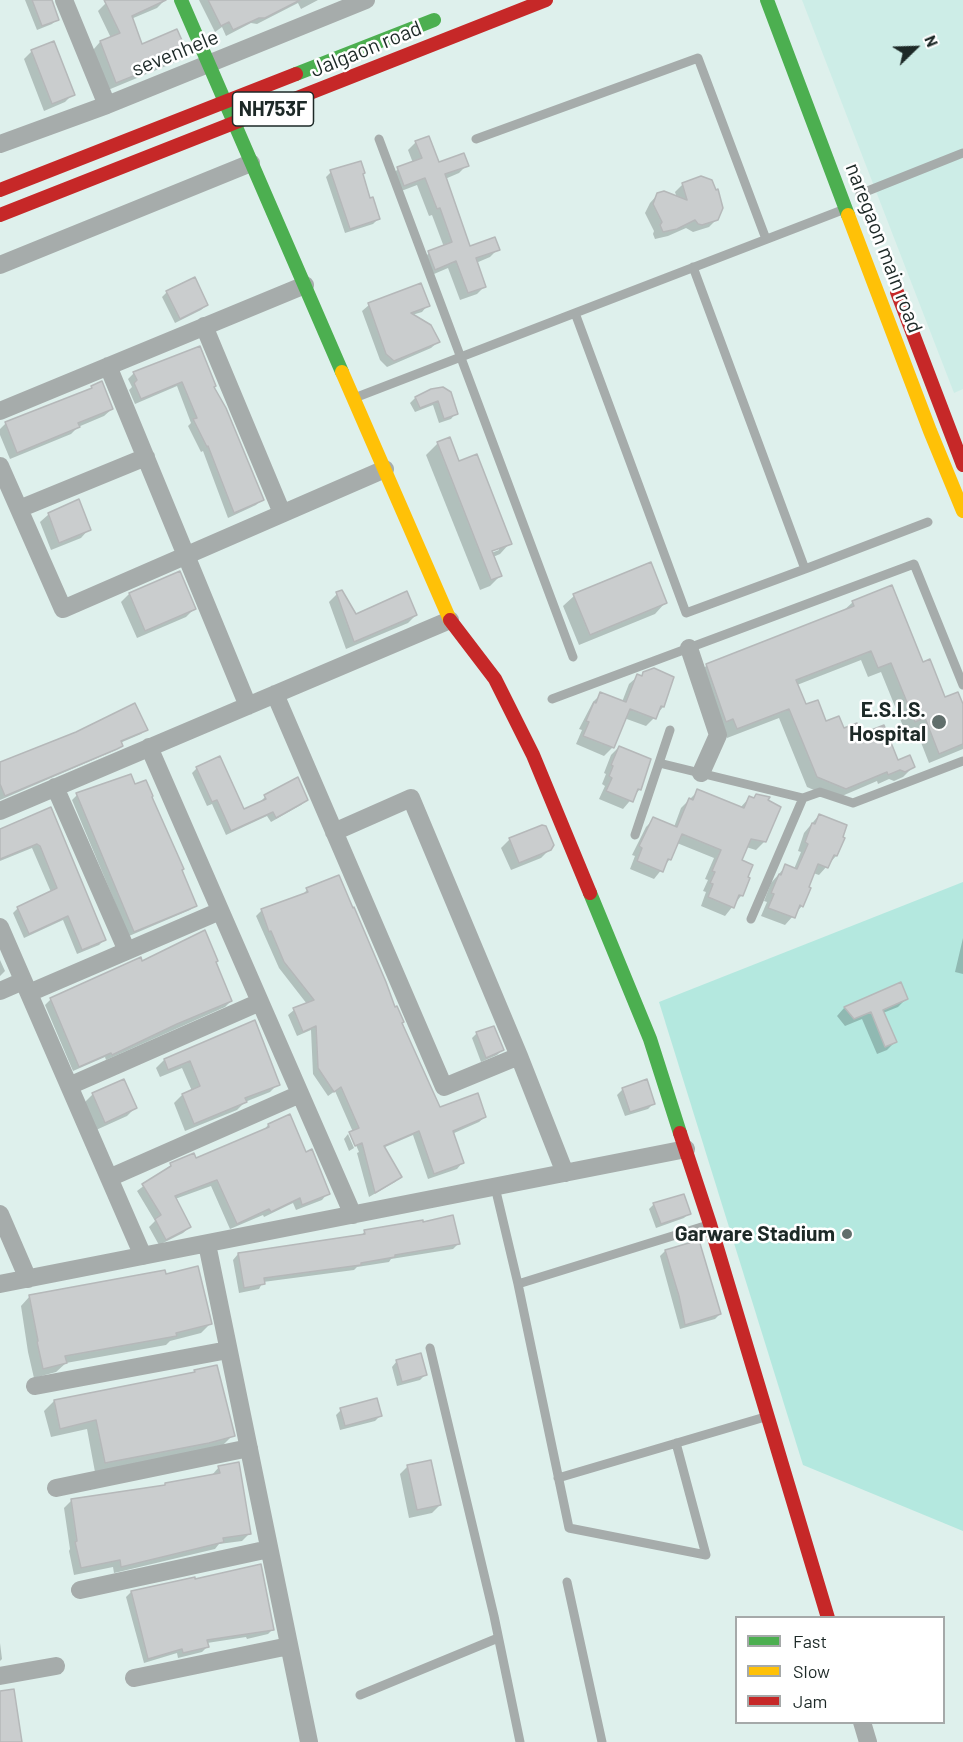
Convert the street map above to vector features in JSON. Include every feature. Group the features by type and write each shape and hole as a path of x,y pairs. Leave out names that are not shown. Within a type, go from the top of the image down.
{"main road":[{"path":"182,0 450,620 495,680 533,754 650,1039 710,1224 828,1616"},
{"name":"Jalgaon road","path":"0,215 546,0"},
{"name":"naregaon main road","path":"766,0 846,208 947,425 963,511"},
{"name":"Jalgaon road","path":"0,190 447,15"},
{"name":"naregaon main road","path":"893,282 963,465"}],"street":[{"path":"64,0 108,105"},
{"name":"sevenhele","path":"0,144 108,105 366,0"},
{"path":"0,265 251,163"},
{"path":"0,411 305,285"},
{"path":"204,326 282,513"},
{"path":"108,366 248,706"},
{"path":"19,509 146,457"},
{"path":"0,466 63,609 385,469"},
{"path":"0,811 450,620"},
{"path":"689,648 718,735 701,773"},
{"path":"275,694 444,1088 519,1056"},
{"path":"149,747 353,1215"},
{"path":"55,788 127,951"},
{"path":"334,832 411,798 519,1056 565,1173"},
{"path":"0,991 26,987 127,951 220,910"},
{"path":"0,927 143,1256"},
{"path":"69,1086 260,1002"},
{"path":"109,1178 300,1094"},
{"path":"0,1284 686,1149"},
{"path":"0,1214 28,1279"},
{"path":"207,1244 309,1742"},
{"path":"35,1386 228,1350"},
{"path":"56,1488 249,1449"},
{"path":"80,1590 269,1549"},
{"path":"134,1678 289,1646"},
{"path":"0,1676 56,1666"},
{"path":"863,1724 868,1742"}],"lane":[{"path":"476,139 698,58 766,239"},
{"path":"379,139 573,657"},
{"path":"860,194 963,153"},
{"path":"354,398 846,208"},
{"path":"693,267 805,569"},
{"path":"574,313 686,613 928,522"},
{"path":"552,699 914,564 963,686"},
{"path":"635,835 670,730"},
{"path":"659,763 803,798 820,792 853,803 963,761"},
{"path":"751,919 803,798"},
{"path":"495,1187 518,1284 569,1528 706,1555 676,1443"},
{"path":"518,1284 710,1224"},
{"path":"430,1348 520,1742"},
{"path":"558,1478 767,1416"},
{"path":"567,1582 602,1742"},
{"path":"360,1695 498,1638"}],"shaded area":[{"path":"802,0 963,0 963,389 954,393"}],"green space":[{"name":"Garware Stadium","path":"963,882 963,1531 803,1465 659,1002"}],"building":[{"path":"32,0 52,0 59,20 42,26"},
{"path":"104,0 166,0 132,16 142,44 177,29 188,54 116,83 100,41 120,33"},
{"path":"208,0 300,0 265,18 259,18 233,30 229,22 221,26"},
{"path":"54,41 75,95 52,104 31,50"},
{"path":"429,136 439,162 464,153 469,166 445,174 470,246 495,237 500,250 476,258 486,287 468,293 456,261 435,270 428,251 452,242 440,208 437,209 425,178 404,186 397,167 422,158 415,141"},
{"path":"361,161 370,198 373,197 380,219 350,229 330,170"},
{"path":"701,176 712,180 716,190 718,189 723,208 718,220 702,225 695,220 677,229 663,232 660,225 662,222 653,204 657,193 664,191 687,200 682,183"},
{"path":"195,277 208,305 180,319 166,291"},
{"path":"421,283 430,306 411,313 431,325 440,342 394,361 386,354 368,303"},
{"path":"200,346 216,386 214,387 226,408 264,500 234,513 208,446 193,419 197,418 182,382 141,399 134,383 137,380 133,372"},
{"path":"102,381 113,409 78,423 80,427 17,453 5,422 92,388 91,386"},
{"path":"443,387 451,392 458,414 444,419 438,401 420,408 415,397 431,389"},
{"path":"450,437 459,461 477,454 512,544 492,551 502,576 491,580 437,442"},
{"path":"79,499 91,530 59,543 48,513"},
{"path":"651,562 667,603 590,635 573,594"},
{"path":"180,571 196,609 145,631 129,593"},
{"path":"892,585 923,662 930,659 945,697 958,692 963,704 963,744 939,754 925,718 915,722 891,663 878,668 871,651 796,680 806,704 818,700 826,721 839,716 844,728 857,723 861,734 884,725 898,760 910,755 915,767 905,772 900,770 888,775 887,772 846,789 817,777 789,709 737,729 733,719 726,722 706,664 854,606 852,601"},
{"path":"342,590 356,614 407,591 417,615 354,642 336,592"},
{"path":"654,668 674,677 664,707 661,706 656,719 630,709 614,748 583,736 589,722 586,721 600,692 626,702 637,674 642,676 643,672"},
{"path":"135,703 148,730 121,741 123,746 117,749 5,796 0,784 0,762 76,732"},
{"path":"619,746 651,759 641,790 638,789 633,802 606,791 612,778 609,776 613,766 611,765"},
{"path":"220,756 244,809 266,799 264,795 298,777 308,800 276,818 273,812 231,831 217,800 212,802 196,767"},
{"path":"131,774 135,784 146,780 184,869 182,870 197,906 134,932 76,793"},
{"path":"697,789 744,808 749,796 754,798 756,794 770,797 768,800 781,807 766,842 751,839 742,860 753,865 748,877 750,878 743,896 739,895 734,908 708,897 713,884 710,883 715,872 712,871 721,850 682,834 663,872 637,861 642,848 639,846 653,817 677,827 689,798 693,800"},
{"path":"51,807 106,940 82,950 68,916 29,934 17,907 57,888 40,846 37,844 0,859 0,829"},
{"path":"819,814 847,825 843,837 845,838 837,856 834,855 828,868 818,864 803,907 800,905 795,918 768,908 774,894 771,893 785,864 797,869 808,844 805,842 812,823 815,824"},
{"path":"542,825 546,826 554,845 551,850 519,863 509,838"},
{"path":"339,875 440,1107 478,1093 486,1117 453,1131 464,1163 434,1174 419,1131 384,1146 402,1177 375,1193 362,1143 355,1146 349,1132 359,1128 341,1087 334,1092 318,1068 316,1026 303,1032 293,1008 314,1000 284,962 271,931 269,932 261,909 308,892 306,888"},
{"path":"205,930 232,1001 112,1055 111,1053 79,1067 50,998 141,957 142,961"},
{"path":"901,982 908,999 883,1010 897,1042 885,1047 871,1012 854,1019 844,1007"},
{"path":"255,1020 280,1085 245,1098 247,1102 194,1124 182,1094 200,1086 190,1061 168,1070 164,1059"},
{"path":"494,1026 504,1050 486,1058 476,1032"},
{"path":"124,1079 137,1108 105,1123 92,1093"},
{"path":"647,1079 655,1104 630,1112 622,1088"},
{"path":"290,1114 306,1152 312,1149 330,1194 302,1205 300,1198 271,1212 269,1209 237,1224 217,1180 175,1196 191,1227 166,1240 155,1219 161,1215 142,1184 171,1166 170,1163 194,1153 196,1158 269,1127 268,1124"},
{"path":"684,1194 691,1214 661,1224 653,1203"},
{"path":"453,1215 460,1244 395,1255 395,1257 361,1263 361,1265 264,1278 265,1284 244,1288 238,1253 365,1234 364,1230 423,1220 423,1222"},
{"path":"699,1240 721,1314 685,1325 665,1250"},
{"path":"198,1266 212,1324 176,1333 177,1336 65,1356 67,1363 43,1369 29,1295 165,1270 166,1274"},
{"path":"421,1353 427,1375 402,1382 396,1360"},
{"path":"217,1365 235,1436 105,1463 96,1420 60,1429 54,1400 195,1372 194,1370"},
{"path":"377,1398 382,1416 345,1426 340,1408"},
{"path":"431,1460 441,1505 417,1510 407,1465"},
{"path":"239,1462 251,1534 223,1538 224,1542 121,1567 120,1560 81,1568 75,1542 77,1541 71,1499 165,1485 165,1483 220,1473 218,1466"},
{"path":"261,1564 274,1630 207,1640 209,1647 183,1653 182,1649 148,1659 131,1591"},
{"path":"14,1689 22,1742 0,1742 0,1691"}],"traffic: fast":[{"path":"181,0 342,372"},
{"path":"767,0 848,215"},
{"path":"296,74 434,20"},
{"path":"590,893 650,1039 680,1133"}],"traffic: slow":[{"path":"848,215 963,511"},
{"path":"342,372 450,620"}],"traffic: jam":[{"path":"0,215 546,0"},
{"path":"0,190 296,74"},
{"path":"897,292 963,465"},
{"path":"450,620 495,679 533,755 590,893"},
{"path":"680,1133 710,1224 827,1616"}],"place":[{"name":"E.S.I.S. Hospital","path":"939,722"},
{"name":"Garware Stadium","path":"847,1234"}]}
